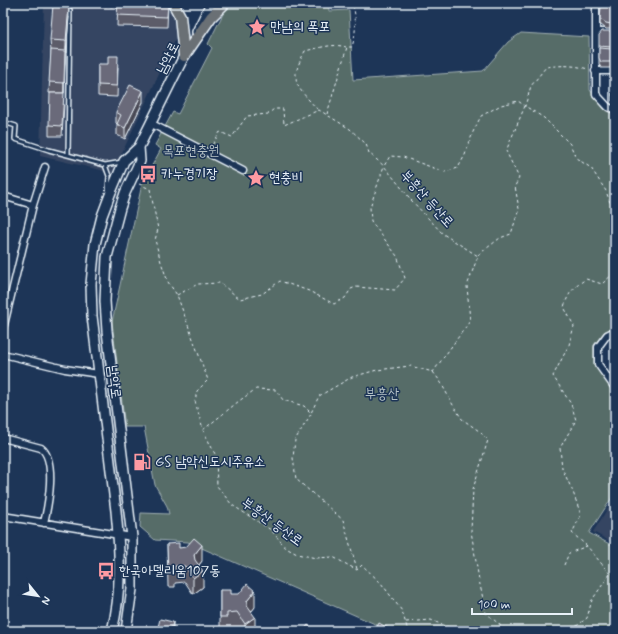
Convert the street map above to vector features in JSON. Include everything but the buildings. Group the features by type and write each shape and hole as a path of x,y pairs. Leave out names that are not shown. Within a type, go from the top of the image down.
{"main road":[{"path":"173,3 180,16 184,56"},
{"path":"184,56 211,17 228,5"}],"street":[{"name":"남악로","path":"112,631 119,592 118,534 92,316 91,284 95,244 108,200 124,161 139,147 211,3"},
{"path":"596,3 596,94 608,107 615,110"},
{"path":"596,32 615,32"},
{"path":"595,71 615,71"},
{"path":"150,123 243,171"},
{"name":"남악로","path":"126,631 132,589 132,537 108,348 105,301 106,271 111,239 120,208 140,161 139,147"},
{"path":"3,329 5,305 45,168"},
{"path":"3,196 34,205"},
{"path":"615,331 607,335 598,347 598,364 615,388"},
{"path":"3,354 65,369 99,374"},
{"path":"3,438 35,446 44,451 49,468 50,488 44,522"},
{"path":"3,516 132,537"}],"lane":[{"path":"68,155 70,10"},
{"path":"3,122 16,126 15,139 105,165 124,161"},
{"path":"105,165 109,176 108,200"}],"path":[{"path":"68,3 117,7"},
{"path":"228,5 242,3"},
{"path":"327,115 347,47 352,47 355,37 355,14 353,3"},
{"name":"부흥산 등산로","path":"347,47 330,46 305,51 297,66 295,78 301,91 318,110 350,129 366,144 369,153 384,166 412,201 443,234 478,256"},
{"path":"433,372 470,321 467,286 478,256 500,238 511,234 519,209 515,186 519,178 506,151 525,106 531,86 546,66 576,66 595,71"},
{"name":"부흥산 등산로","path":"177,295 198,284 220,283 240,299 262,294 280,281 309,290 334,304 346,298 351,289 356,287 395,290 405,278 397,256 371,221 370,207 384,166 390,156 403,157 445,172 458,168 481,116 501,106 518,101 544,118 570,144 576,158 591,168 606,191 615,217"},
{"path":"208,153 220,132 232,137 247,116 268,114 274,109 283,109 284,125 318,110"},
{"name":"부흥산 등산로","path":"131,180 150,190 158,229 155,240 168,282 177,295 208,380 197,391 195,401 203,430 216,456 217,486 232,505 271,530 286,548 297,554 316,558 333,557 357,570 362,565 381,583 402,611 408,631"},
{"path":"610,574 587,546 572,533 581,515 573,492 562,468 560,448 576,420 571,404 553,376 569,345 574,326 564,307 567,296 586,279 602,284 615,272"},
{"path":"357,570 343,520 296,479 293,458 295,440 319,396 352,377 377,370 410,366 433,372 440,381 462,419 479,431 488,440 472,489 470,531 486,613 507,631"},
{"path":"203,430 239,401 256,390 276,390 283,400 304,406 311,413"},
{"path":"564,564 569,553 587,546"},
{"path":"573,631 574,628 587,618 592,600 610,574 615,573"},
{"path":"405,622 431,620 457,631"}],"shaded area":[{"path":"44,3 174,11 176,15 177,36 111,176 101,170 40,156"},
{"path":"615,497 615,544 593,532"}],"green space":[{"name":"부흥산","path":"234,3 329,3 329,11 349,10 353,80 483,71 508,42 521,33 589,37 590,90 604,109 615,114 615,327 605,331 594,345 594,365 615,394 615,493 589,533 615,547 615,631 391,631 188,542 155,540 140,527 141,513 169,514 167,506 155,485 144,427 125,427 112,322 142,184 161,149 155,145 173,112 178,114 212,48 208,44 224,12"}],"place":[{"name":"만남의 폭포","path":"257,27"},
{"name":"카누경기장","path":"148,174"},
{"name":"현충비","path":"256,178"},
{"name":"GS 남악신도시주유소","path":"142,462"},
{"name":"한국아델리움107동","path":"106,571"}],"park label":[{"name":"목포현충원","path":"191,151"}]}
